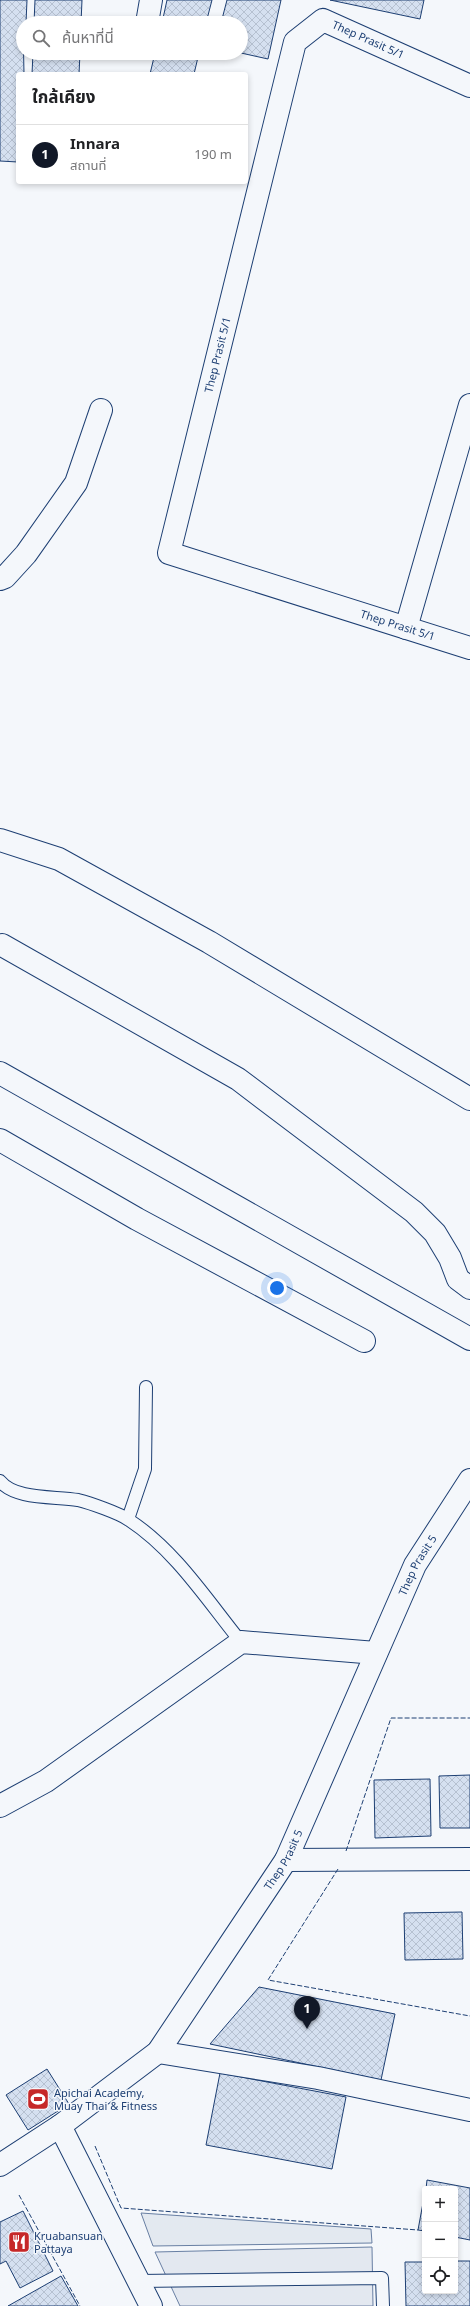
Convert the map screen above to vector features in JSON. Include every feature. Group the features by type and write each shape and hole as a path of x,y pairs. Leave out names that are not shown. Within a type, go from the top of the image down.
{"street":[{"path":"148,16 151,0"},
{"name":"Thep Prasit 5/1","path":"470,86 323,20 295,42 169,553 470,648"},
{"path":"406,628 470,406"},
{"path":"0,578 5,577 26,554 76,484 101,410"},
{"path":"0,840 59,859 209,942 470,1098"},
{"path":"2,945 238,1079 414,1212 435,1234 450,1258 458,1279 470,1288"},
{"path":"0,1073 470,1339"},
{"path":"0,1140 137,1219 364,1341"},
{"name":"Thep Prasit 5","path":"0,2165 60,2126 158,2052 286,1860 414,1565 470,1480"},
{"path":"0,1806 46,1781 241,1642 376,1653"},
{"path":"286,1860 470,1859"},
{"path":"158,2052 318,2078 470,2110"},
{"path":"60,2126 151,2306"}],"lane":[{"path":"128,1519 145,1469 146,1387"},
{"path":"0,1481 4,1486 32,1496 79,1500 128,1519 173,1558 241,1642"},
{"path":"138,2281 382,2278 383,2306"}],"shaded area":[{"path":"141,2213 371,2229 372,2243 153,2246"},
{"path":"372,2247 373,2306 180,2306 155,2252"}],"building":[{"path":"0,0 27,0 26,16 16,16 16,60 24,60 24,72 16,72 16,162 0,161"},
{"path":"35,0 82,0 81,16 34,16"},
{"path":"167,0 212,0 208,16 164,16"},
{"path":"227,0 281,0 268,59 248,55 248,16 223,16"},
{"path":"330,0 424,0 420,19"},
{"path":"33,60 80,60 79,72 32,72"},
{"path":"153,60 197,60 194,72 150,72"},
{"path":"470,1775 470,1828 440,1828 439,1776"},
{"path":"430,1779 431,1836 375,1838 374,1780"},
{"path":"462,1912 463,1959 405,1960 404,1913"},
{"path":"259,1987 395,2014 381,2080 210,2044"},
{"name":"Apichai Academy, Muay Thai & Fitness","path":"47,2069 69,2104 28,2130 6,2095"},
{"path":"220,2073 346,2097 332,2169 206,2145"},
{"path":"427,2180 470,2188 470,2240 458,2238 458,2186 426,2186"},
{"path":"422,2208 422,2231 418,2230"},
{"name":"Kruabansuan Pattaya","path":"23,2211 53,2271 20,2288 6,2261 0,2264 0,2222"},
{"path":"458,2261 470,2261 470,2306 406,2306 405,2262 422,2262 422,2294 458,2294"},
{"path":"61,2276 78,2306 8,2306"}],"fence":[{"path":"346,1851 391,1718 470,1718"},
{"path":"338,1869 268,1980 470,2016"},
{"path":"95,2146 121,2208 418,2230"},
{"path":"19,2195 80,2306"}],"place":[{"name":"Innara","path":"307,2029"},
{"name":"Apichai Academy, Muay Thai & Fitness","path":"38,2099"},
{"name":"Kruabansuan Pattaya","path":"19,2242"}]}
